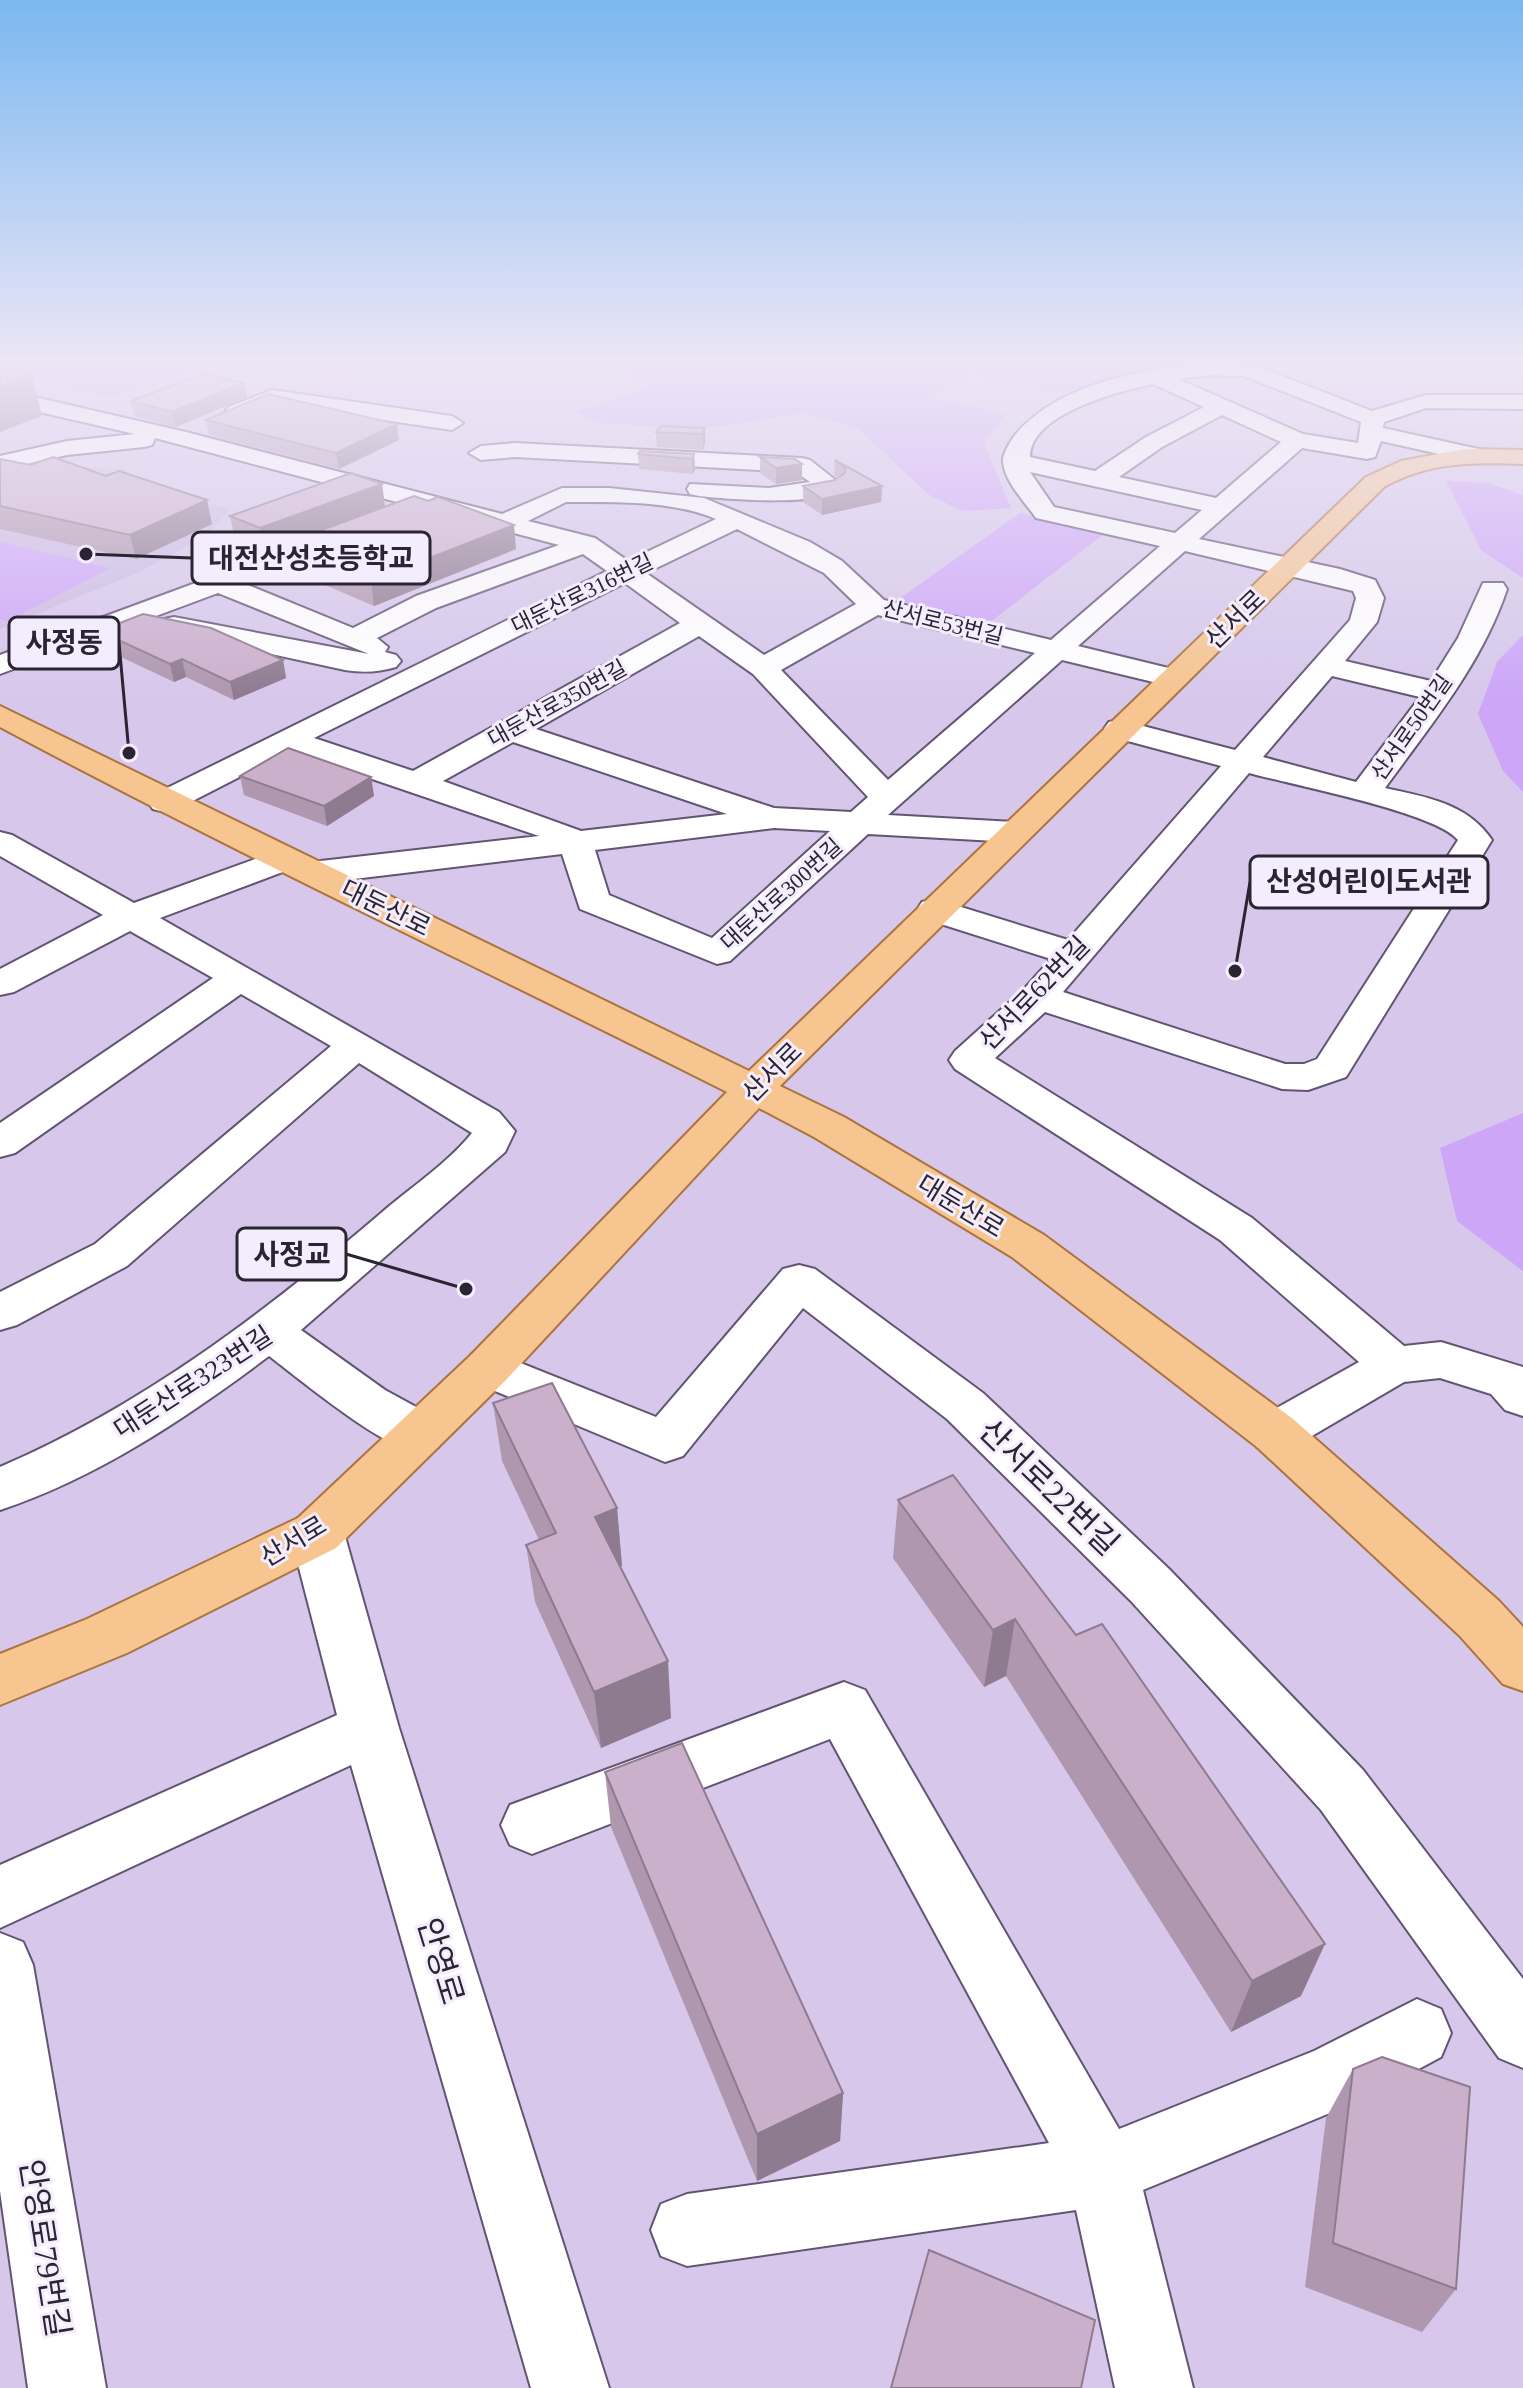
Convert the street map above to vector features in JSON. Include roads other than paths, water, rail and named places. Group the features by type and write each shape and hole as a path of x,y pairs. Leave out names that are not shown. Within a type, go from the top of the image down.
{"main road":[{"name":"산서로","path":"0,1680 107,1636 317,1533 488,1368 753,1090 1289,567 1352,474"},
{"name":"대둔산로","path":"0,715 165,802 829,1127 1028,1246 1275,1433 1479,1618 1523,1666"}],"street":[{"path":"324,474 586,544 763,668 887,798"},
{"path":"734,506 769,495 831,486 815,474"},
{"path":"1015,474 1029,498 1045,513 1289,567"},
{"path":"1073,474 1220,506"},
{"path":"1098,480 1106,474"},
{"name":"대둔산로300번길","path":"576,842 593,901 717,953 887,798 1257,474"},
{"name":"산서로53번길","path":"504,523 562,495 609,495 734,506 833,567 874,606 1174,678"},
{"path":"0,665 432,502"},
{"path":"734,506 737,503 820,530"},
{"name":"대둔산로316번길","path":"165,802 625,572 734,506"},
{"path":"353,639 426,602 586,544"},
{"name":"산서로62번길","path":"1289,567 1365,586 1370,598 1363,622 1038,997 969,1060 1236,1229 1394,1365"},
{"path":"221,584 428,668"},
{"name":"산서로50번길","path":"1120,729 1364,794 1437,692 1488,610 1493,589"},
{"path":"763,668 874,606"},
{"path":"132,617 354,663 386,661"},
{"name":"대둔산로350번길","path":"416,783 699,624"},
{"path":"1324,665 1437,692"},
{"path":"509,730 774,818"},
{"path":"289,740 552,829 576,842"},
{"path":"1038,997 1282,1076 1308,1077 1332,1068 1475,840 1467,825 1451,817 1364,794"},
{"name":"대둔산로","path":"298,866 576,842 774,818 1014,832"},
{"name":"대둔산로323번길","path":"0,842 357,1044 484,1121 494,1131 490,1142 271,1333 214,1374 57,1468 0,1489"},
{"path":"0,984 128,917 298,866"},
{"path":"935,910 1075,954"},
{"path":"0,1143 239,978"},
{"path":"0,1313 111,1255 357,1044"},
{"name":"산서로22번길","path":"488,1368 665,1442 799,1281 965,1406 1150,1585 1342,1790 1523,2034"},
{"path":"271,1333 367,1403 420,1433"},
{"path":"1275,1433 1394,1365 1441,1360 1508,1381 1523,1397"},
{"name":"안영로","path":"317,1533 370,1728 570,2388"},
{"path":"532,1825 844,1708 1103,2171 1154,2388"},
{"path":"0,1897 370,1728"},
{"name":"안영로79번길","path":"0,1965 67,2388"},
{"path":"687,2230 1103,2171 1335,2077 1417,2033"}],"place":[{"name":"대전산성초등학교","path":"86,554"},
{"name":"사정동","path":"129,753"},
{"name":"산성어린이도서관","path":"1235,971"},
{"name":"사정교","path":"466,1289"}]}
